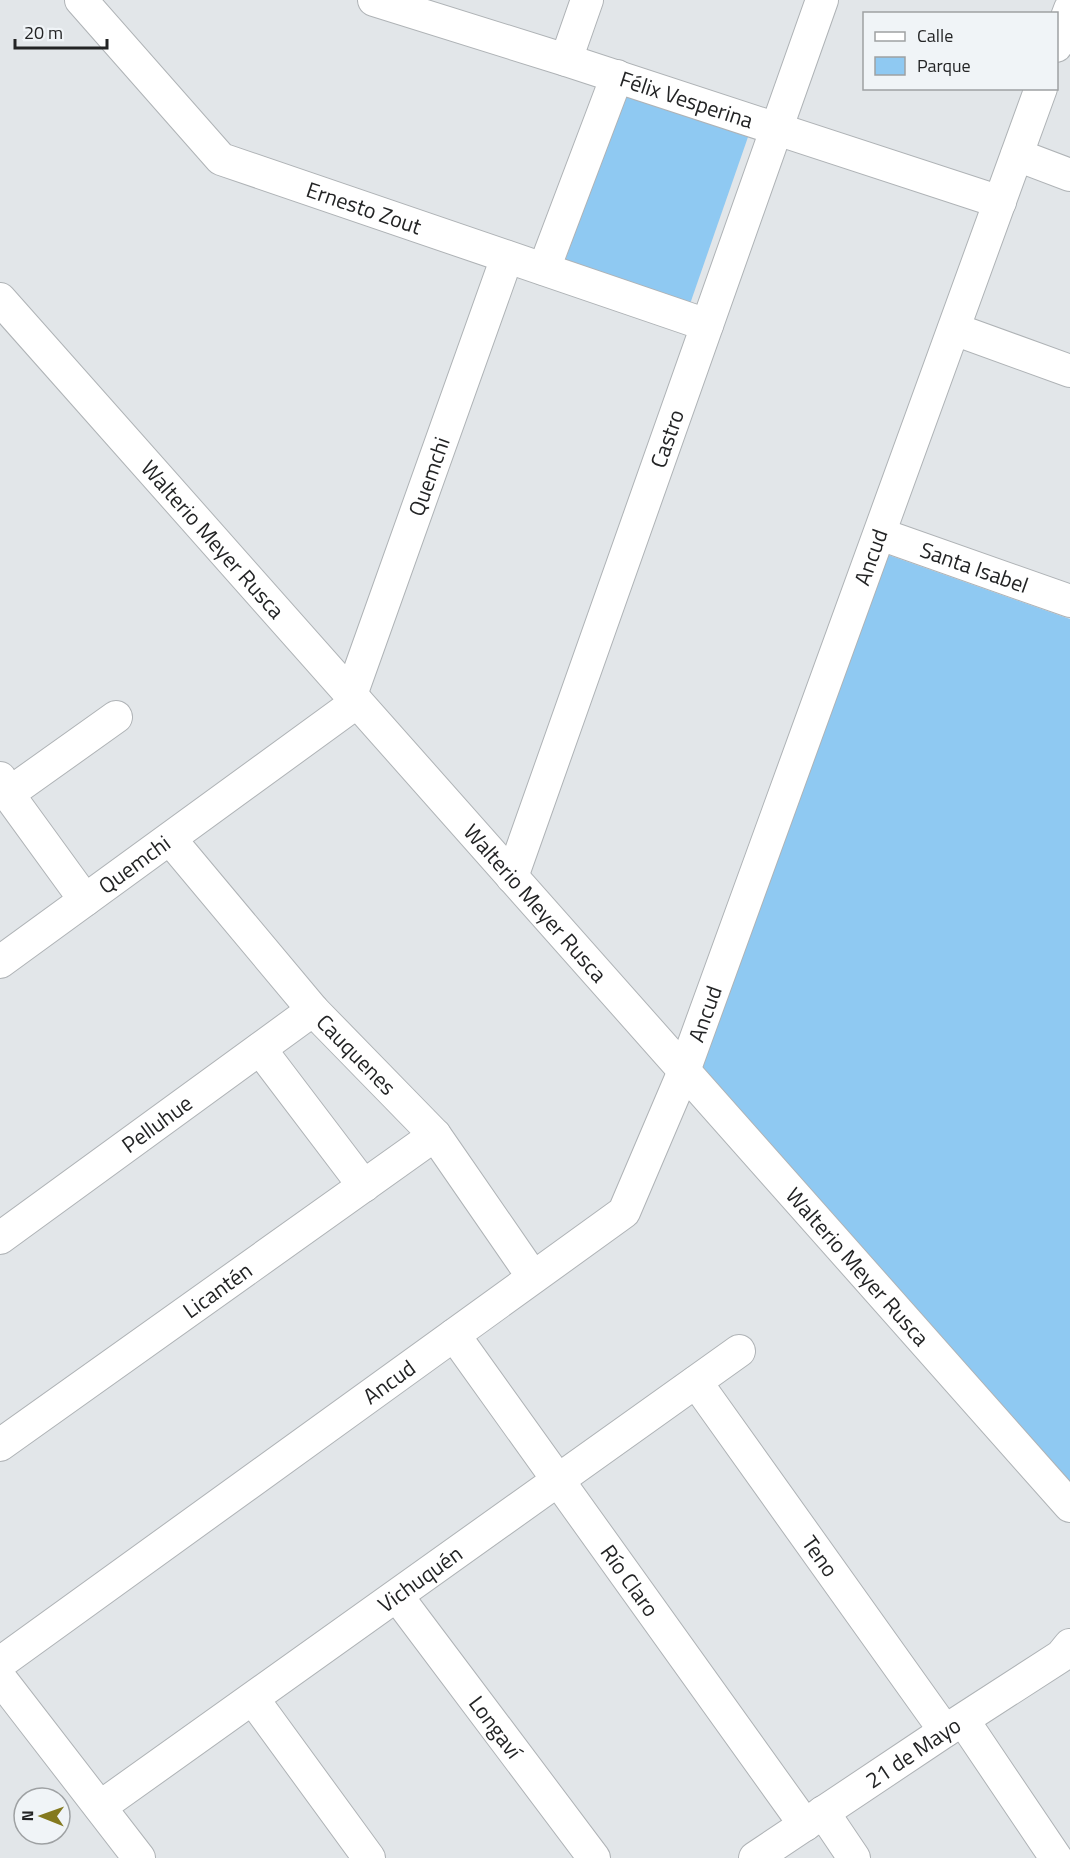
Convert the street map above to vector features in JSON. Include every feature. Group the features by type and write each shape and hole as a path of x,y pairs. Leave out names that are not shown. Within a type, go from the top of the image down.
{"street":[{"name":"Ernesto Zout","path":"81,0 221,159 706,325"},
{"name":"Félix Vesperina","path":"374,0 617,76 1000,202"},
{"path":"566,60 587,0"},
{"name":"Castro","path":"512,877 822,0"},
{"path":"1058,41 1070,9"},
{"path":"544,269 617,76"},
{"name":"Ancud","path":"0,1663 624,1212 684,1071 1040,90"},
{"path":"1017,155 1070,174"},
{"name":"Quemchi","path":"0,962 170,839 354,699 507,257"},
{"name":"Walterio Meyer Rusca","path":"0,299 1070,1506"},
{"path":"954,329 1070,371"},
{"name":"Santa Isabel","path":"880,534 1070,601"},
{"path":"85,900 4,786 116,717"},
{"name":"Cauquenes","path":"170,839 313,1010 435,1135 533,1277"},
{"name":"Pelluhue","path":"0,1238 313,1010"},
{"path":"260,1048 364,1186"},
{"name":"Licantén","path":"0,1445 435,1135"},
{"name":"Río Claro","path":"454,1335 558,1481 814,1819 854,1858"},
{"name":"Vichuquén","path":"100,1808 739,1352"},
{"name":"Teno","path":"696,1382 1056,1858"},
{"name":"Longaví","path":"397,1596 594,1858"},
{"name":"21 de Mayo","path":"755,1858 1061,1656 1070,1645"},
{"path":"0,1678 139,1858"},
{"path":"253,1699 369,1858"}],"green space":[{"path":"622,94 748,137 690,304 565,261"},
{"path":"880,552 1070,619 1070,1496 694,1079"}]}
